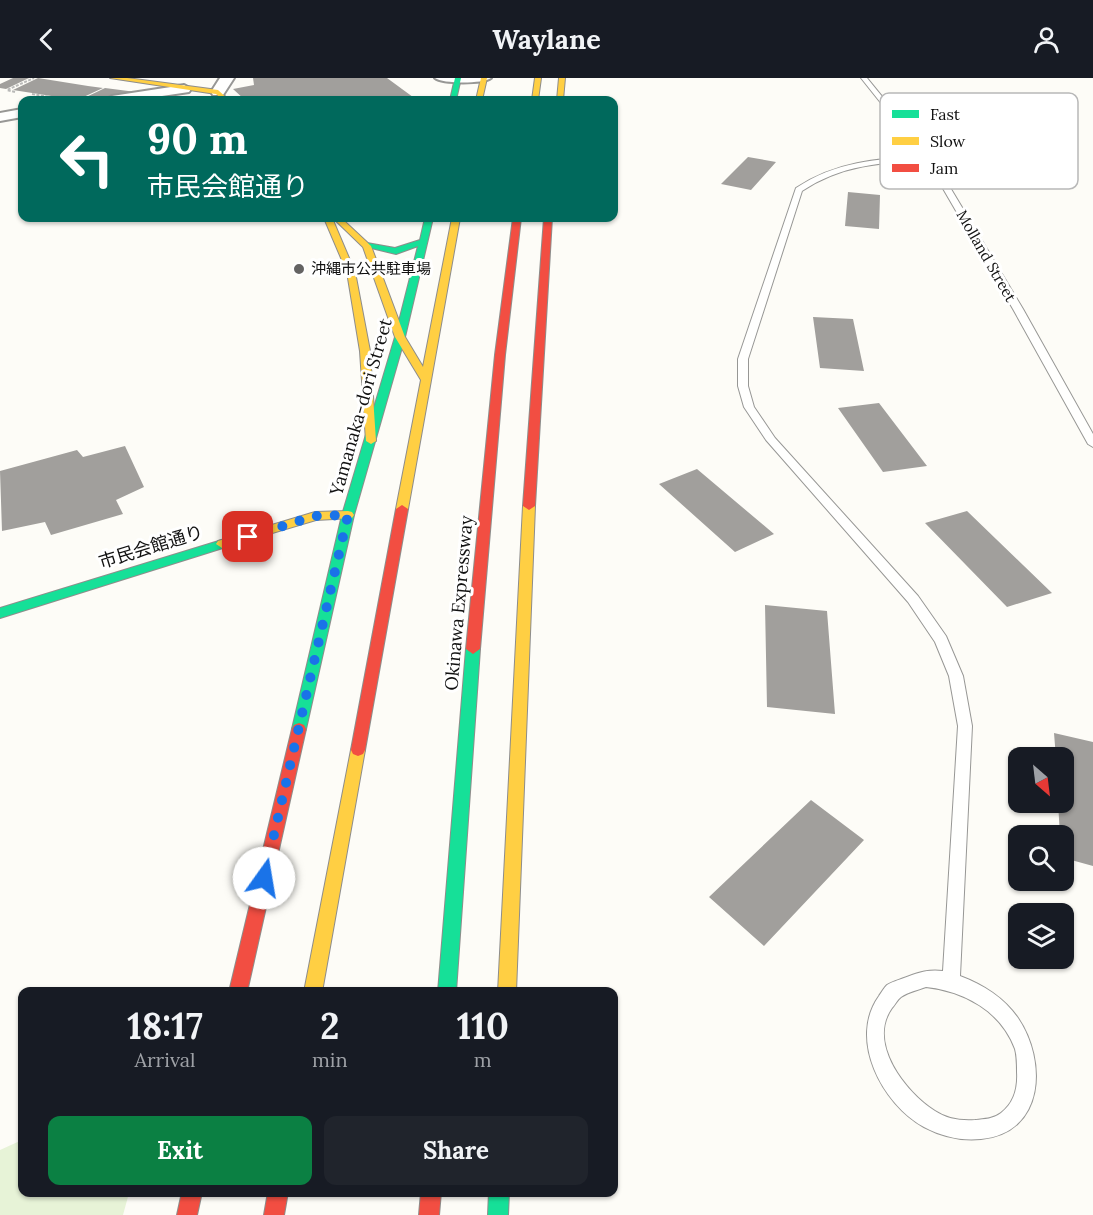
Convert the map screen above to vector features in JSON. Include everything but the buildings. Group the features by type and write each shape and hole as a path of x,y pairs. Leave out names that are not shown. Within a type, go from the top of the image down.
{"main road":[{"path":"113,78 222,96"},
{"path":"454,96 458,78"},
{"path":"480,96 484,78"},
{"path":"536,96 538,78"},
{"path":"560,96 562,78"},
{"path":"330,222 351,272 365,351 371,441"},
{"path":"341,222 367,246 400,337 426,380"},
{"name":"Yamanaka-dori Street","path":"239,987 348,515 400,337 428,222"},
{"path":"314,987 455,222"},
{"name":"Okinawa Expressway","path":"447,987 482,546 500,355 517,222"},
{"path":"507,987 525,569 548,222"},
{"path":"367,246 393,252 408,250 424,242"},
{"path":"365,351 394,356 409,351 423,338 429,303 443,282"},
{"name":"市民会館通り","path":"0,613 315,516 348,515"},
{"path":"187,1215 191,1197"},
{"path":"274,1215 277,1197"},
{"path":"429,1215 431,1197"},
{"path":"498,1215 499,1197"}],"street":[{"path":"222,96 227,78"},
{"path":"442,78 484,78"},
{"path":"138,96 184,89"},
{"path":"0,117 18,115"}],"lane":[{"name":"Molland Street","path":"864,78 880,98"},
{"path":"880,160 854,164 812,180 799,190 743,359 743,386 750,407 771,440 913,599 941,640 956,676 965,726 951,980"},
{"name":"Molland Street","path":"947,189 1018,309 1093,444"},
{"path":"926,978 951,980 968,987 992,1002 1009,1021 1025,1050 1028,1085 1021,1107 1002,1125 985,1131 957,1130 924,1117 893,1089 875,1050 875,1019 886,996 909,981 926,978"}],"path":[{"path":"17,92 7,90 34,78"},
{"path":"27,94 40,96"}],"green space":[{"path":"18,1142 18,1197 128,1197 123,1215 0,1215 0,1150"}],"traffic: fast":[{"path":"454,96 458,78"},
{"path":"299,729 348,515 400,337 428,222"},
{"path":"367,246 396,251 424,241"},
{"path":"0,613 222,544"},
{"path":"447,987 473,649"},
{"path":"498,1215 499,1197"}],"traffic: slow":[{"path":"113,78 218,92 222,96"},
{"path":"480,96 484,78"},
{"path":"536,96 538,78"},
{"path":"560,96 562,78"},
{"path":"330,222 351,272 365,351 371,441"},
{"path":"341,222 367,246 400,337 426,380"},
{"path":"402,509 455,222"},
{"path":"507,987 529,506"},
{"path":"222,544 315,516 348,515"},
{"path":"314,987 358,750"}],"traffic: jam":[{"path":"473,649 500,355 517,222"},
{"path":"529,506 548,222"},
{"path":"358,750 402,509"},
{"path":"239,987 299,729"},
{"path":"187,1215 191,1197"},
{"path":"274,1215 277,1197"},
{"path":"429,1215 431,1197"}],"place":[{"name":"沖縄市公共駐車場","path":"299,269"}],"route":[{"path":"248,537 315,516 348,515 264,878"}]}
